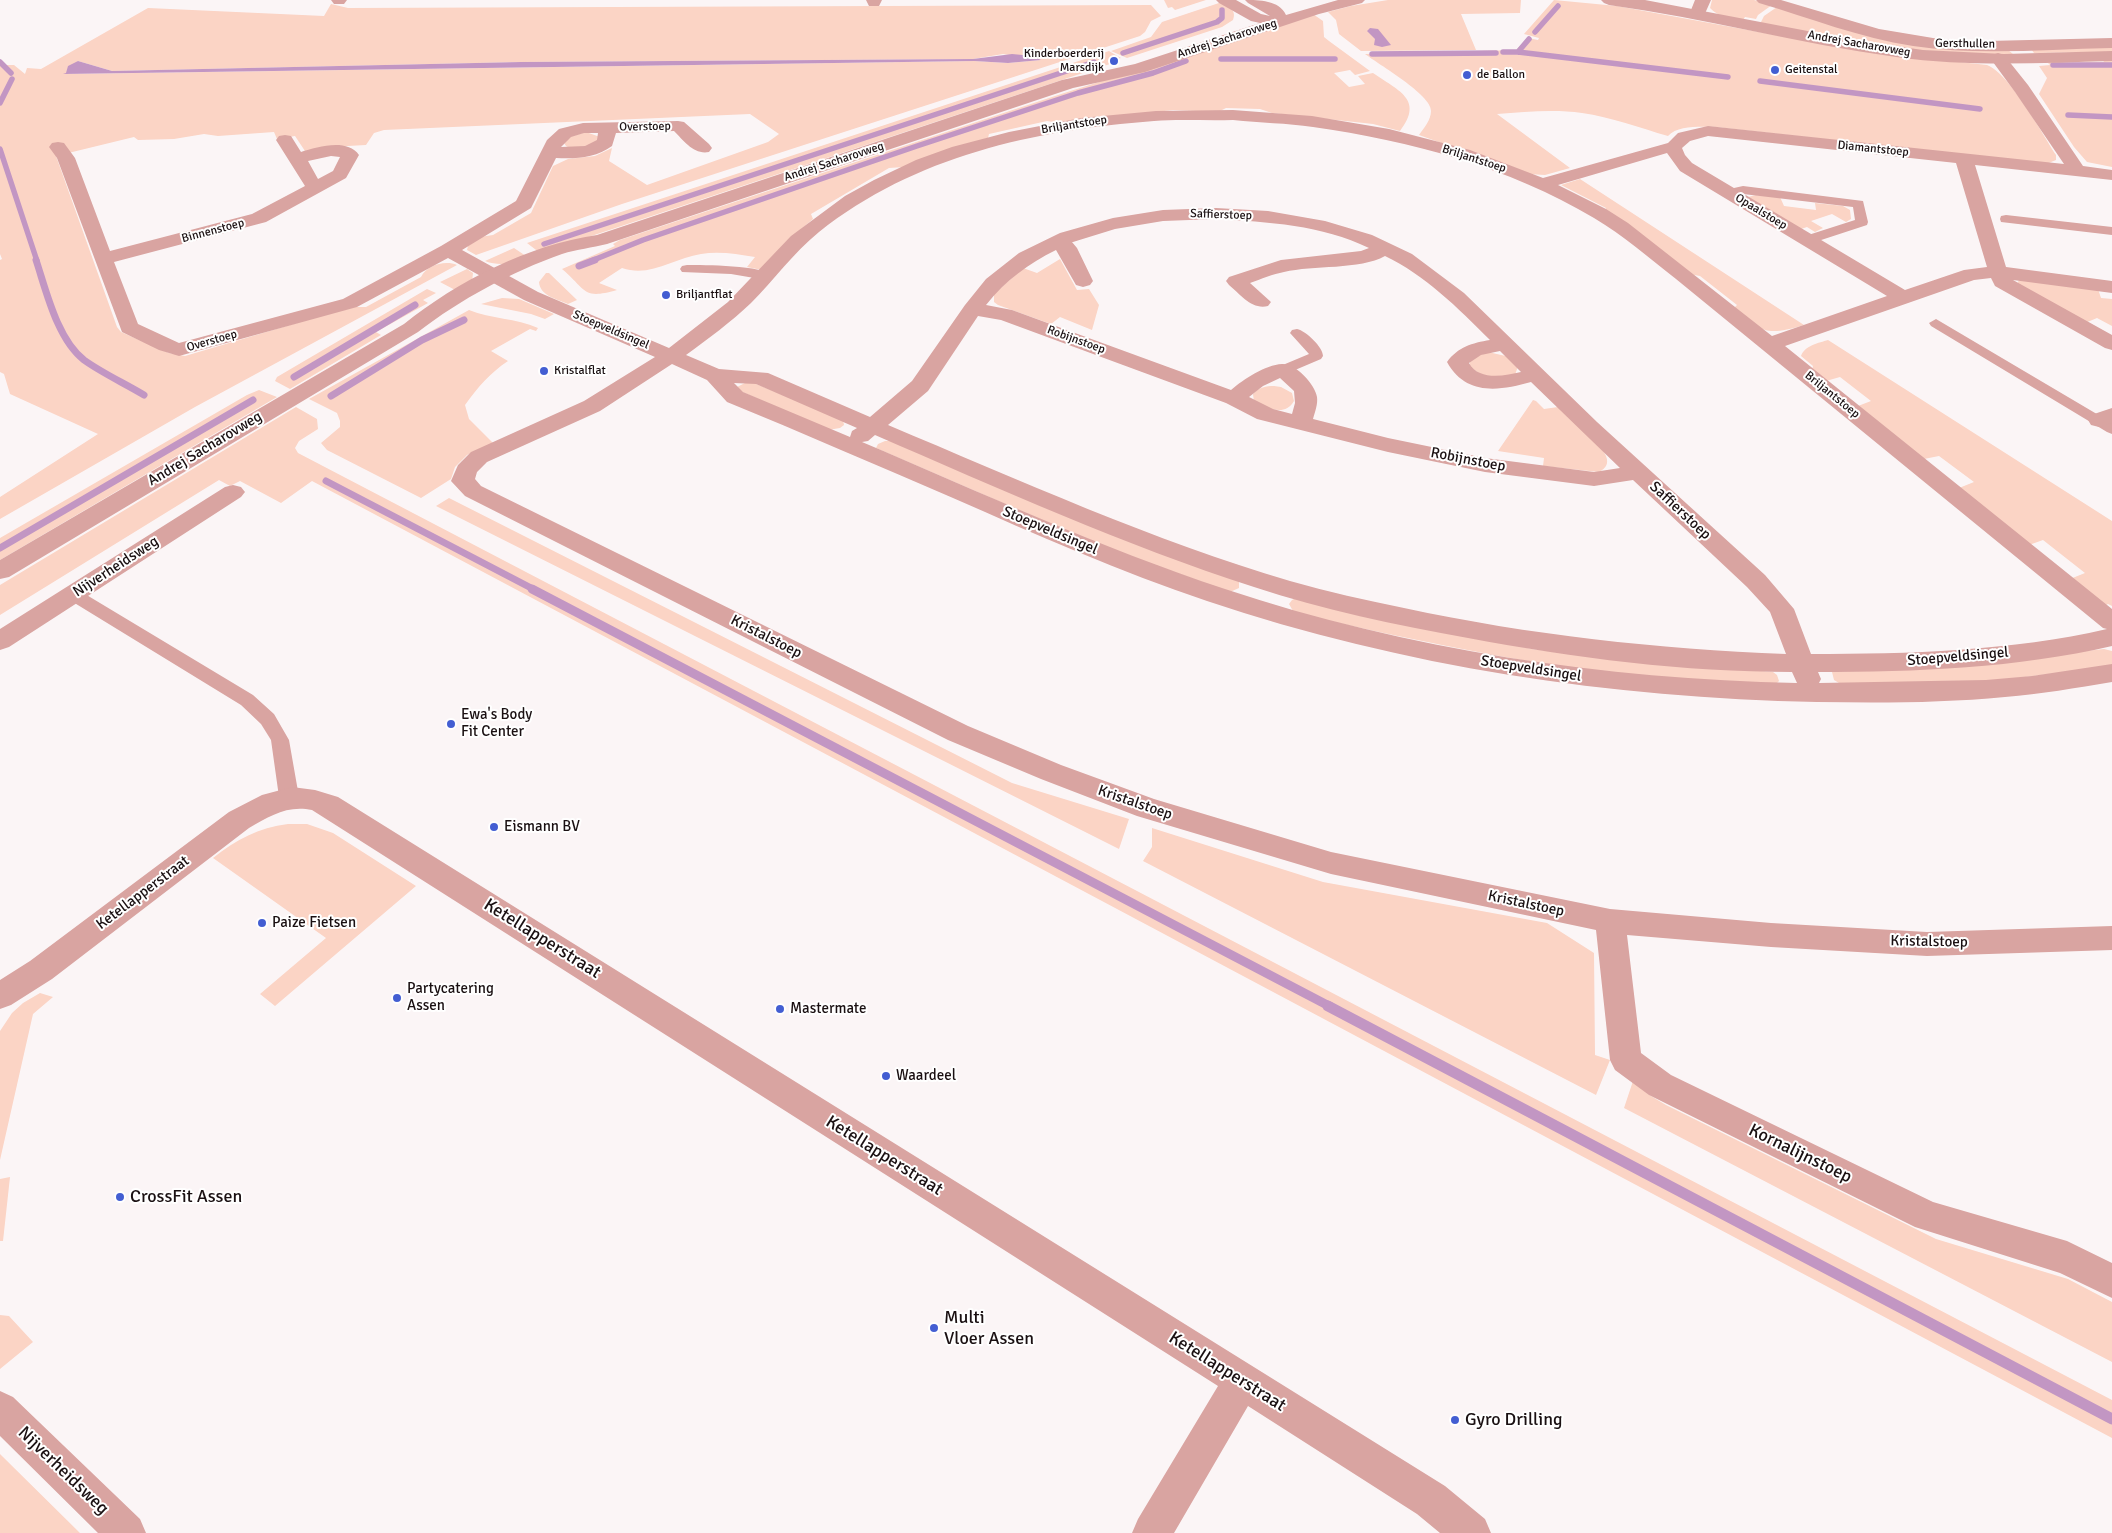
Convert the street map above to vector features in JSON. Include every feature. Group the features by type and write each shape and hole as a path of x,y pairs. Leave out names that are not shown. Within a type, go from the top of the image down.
{"street":[{"path":"1224,0 1257,18"},
{"path":"1253,0 1278,17"},
{"name":"Andrej Sacharovweg","path":"0,571 411,328 440,319 502,281 594,247 600,240 1068,84 1139,68 1324,0"},
{"name":"Andrej Sacharovweg","path":"1068,84 1085,75 1257,18 1278,17 1357,0"},
{"name":"Andrej Sacharovweg","path":"1609,0 1895,52 1962,58 2112,56"},
{"path":"1697,16 1703,0"},
{"name":"Gersthullen","path":"1764,0 1890,37 1930,43 1976,45 2112,43"},
{"path":"1998,58 2022,89 2078,172"},
{"name":"Briljantstoep","path":"670,355 722,318 748,296 797,242 830,215 863,194 913,167 950,152 1029,132 1150,114 1196,113 1279,118 1387,135 1481,160 1541,184 1596,212 1626,230 1770,344 2112,622"},
{"name":"Overstoep","path":"58,147 66,158 129,328 166,346 179,350 350,303 448,250 524,204 556,140 565,133 577,128 678,126 703,148"},
{"name":"Overstoep","path":"549,152 581,153 596,149 606,142 608,127"},
{"name":"Diamantstoep","path":"1673,147 1684,138 1708,131 2112,175"},
{"path":"285,140 312,183 318,187"},
{"path":"1541,184 1673,147"},
{"name":"Opaalstoep","path":"1673,147 1677,157 1686,167 1902,297"},
{"name":"Binnenstoep","path":"103,259 250,221 340,174 350,155 345,152 331,150 297,159"},
{"path":"1964,159 2002,282 2112,344"},
{"name":"Saffierstoep","path":"872,426 919,388 987,290 1026,257 1058,242 1092,230 1128,221 1158,216 1202,213 1248,215 1298,222 1335,230 1403,257 1427,272 1475,314 1535,375 1756,581 1781,609 1803,663"},
{"path":"1058,242 1067,248 1083,281"},
{"path":"1261,302 1236,281 1282,266 1361,257 1372,255 1384,248"},
{"path":"448,250 502,281"},
{"path":"1770,344 1972,274 1998,272 2112,287"},
{"name":"Stoepveldsingel","path":"502,281 715,375 760,378 1156,544 1266,582 1401,616 1537,641 1670,657 1803,663 1870,663 1951,659 2053,648 2112,638"},
{"name":"Robijnstoep","path":"972,309 1005,314 1234,398 1266,414 1301,421 1388,444 1544,474 1594,479 1638,472"},
{"path":"1506,344 1476,348 1469,351 1458,362 1460,369 1472,377 1490,382 1505,383 1535,375"},
{"name":"Kristalstoep","path":"670,355 595,404 479,458 467,468 463,481 473,491 958,733 1050,772 1147,808 1331,863 1610,921 1771,935 1927,944 2112,938"},
{"path":"1234,398 1255,381 1283,370 1298,382 1306,392 1308,401 1301,421"},
{"name":"Stoepveldsingel","path":"715,375 735,397 1103,554 1256,607 1325,627 1454,657 1534,671 1610,681 1751,692 1931,692 2007,688 2112,673"},
{"path":"849,445 872,426"},
{"name":"Nijverheidsweg","path":"0,641 233,492"},
{"path":"1256,607 1266,582"},
{"path":"1803,663 1812,693"},
{"name":"Ketellapperstraat","path":"0,996 41,970 239,820 266,804 289,797 311,798 328,805 1431,1500 1471,1533"},
{"name":"Kornalijnstoep","path":"1610,921 1626,1060 1660,1085 1928,1216 2067,1258 2112,1281"},
{"path":"1152,1533 1242,1382"},
{"name":"Nijverheidsweg","path":"0,1410 126,1533"}],"lane":[{"path":"1729,193 1743,190 1859,204 1862,222 1806,240"},
{"path":"2006,219 2112,231"},
{"path":"687,269 731,270 766,276"},
{"path":"1936,323 2108,421"},
{"path":"1283,370 1316,356 1316,352 1297,333"},
{"path":"74,595 247,700 268,719 280,740 289,797"}],"shaded area":[{"path":"1164,0 1206,0 1175,10 1172,7 1168,8"},
{"path":"1388,0 1521,0 1520,13 1461,14 1476,50 1361,51 1339,34 1336,20 1328,12"},
{"path":"1554,0 1617,6 1868,52 1987,65 2006,80 2015,92 2056,155 2056,160 2046,164 1716,127 1684,128 1672,132 1668,136 1604,117 1561,111 1497,114 1570,168 1545,175 1528,174 1419,135 1430,118 1429,104 1414,89 1365,54 1516,50 1528,38 1538,40 1539,38 1524,34"},
{"path":"1712,0 1754,0 1772,5 1758,15 1756,19 1745,17 1743,20 1725,17 1713,11 1710,8"},
{"path":"1222,2 1232,9 1234,17 1233,20 1222,27 1127,58 1111,51 1151,37 1162,22"},
{"path":"331,4 348,8 1151,5 1161,16 1151,21 1145,32 1140,36 622,204 476,255 467,250 468,246 480,237 493,235 531,213 553,166 568,159 595,156 612,148 609,161 647,185 768,142 779,134 750,114 384,130 374,133 366,145 329,147 305,151 295,136 277,139 274,132 218,136 204,134 174,139 138,140 134,137 56,156 117,327 121,332 169,353 185,356 351,307 366,307 421,277 427,269 442,263 457,265 195,407 0,519 0,497 98,434 10,394 4,374 0,372 0,260 2,259 0,254 0,65 14,65 25,74 27,68 41,69 148,8 324,16","holes":["1003,54 1041,60 1008,63 974,61 67,74 78,61 112,71 521,62 973,59"]},
{"path":"1777,7 1868,34 2008,50 2013,54 1983,55 1906,49 1760,24 1764,16"},
{"path":"1313,14 1323,21 1324,37 1370,71 1355,75 1350,70 1334,73 1349,87 1365,84 1358,76 1373,73 1405,96 1409,103 1410,111 1400,131 1373,124 1272,113 1260,109 1226,108 1218,112 1173,110 1058,123 1047,121 989,134 988,138 904,167 889,168 811,214 813,219 786,242 762,270 747,267 755,257 721,253 701,254 642,271 622,268 599,283 617,290 597,294 581,288 562,269 615,246 613,244 620,240 1058,95"},
{"path":"1370,28 1378,29 1391,45 1382,47 1374,45 1375,39 1367,31"},
{"path":"2112,47 2112,52 2034,53 2031,49"},
{"path":"1109,51 1121,58 1115,60 1116,62 540,253 527,243"},
{"path":"1012,54 1033,56 1041,60 1008,63 974,61 63,74 66,73 68,66 78,61 112,71 521,62 973,59"},
{"path":"2103,60 2112,60 2112,167 2087,162 2074,147 2039,94 2047,78 2039,66 2050,65 2048,63 2104,62"},
{"path":"586,132 600,137 595,144 571,149 564,143 569,137"},
{"path":"1580,179 1804,325 1782,331 1759,328 1733,309 1737,305 1700,276 1689,274 1605,211 1606,208 1561,185"},
{"path":"1756,195 1780,197 1784,206 1816,210 1815,203 1843,206 1850,210 1851,219 1846,222 1832,214 1811,221 1823,228 1815,232 1807,227 1801,229 1748,197"},
{"path":"514,248 529,258 502,264 485,261"},
{"path":"1060,259 1077,290 1089,289 1099,305 1092,330 1060,317 1051,324 994,302 994,294 1023,268 1037,273"},
{"path":"467,269 473,273 472,282 457,291 440,282"},
{"path":"546,273 549,273 577,300 568,304 554,299 542,291 539,282"},
{"path":"2019,280 2098,289 2101,298 2112,299 2112,326 2097,318 2085,323 2017,284"},
{"path":"427,289 436,293 423,300 428,303 376,332 381,335 290,389 275,381 277,377"},
{"path":"502,298 519,299 554,314 545,319 531,314 481,304"},
{"path":"469,310 521,322 538,328 536,331 530,329 491,351 508,361 485,381 465,405 469,419 493,443 467,455 455,467 451,479 421,498 327,450 321,443 340,427 340,421 337,413 309,399"},
{"path":"1828,340 2112,521 2112,606 2108,604 2104,606 2070,579 2085,573 2043,540 2029,545 1959,488 1974,482 1939,456 1924,459 1858,406 1871,401 1840,377 1826,381 1812,370 1813,366 1801,356 1803,352 1813,345"},
{"path":"1488,352 1510,357 1518,366 1515,375 1486,378 1470,367 1470,359"},
{"path":"747,382 754,383 843,420 844,425 840,428 828,430 738,390 737,387"},
{"path":"1263,387 1281,387 1292,393 1294,401 1286,409 1276,410 1254,402 1253,394 1255,392"},
{"path":"259,390 277,397 0,560 0,538 247,395"},
{"path":"1533,400 1544,409 1558,407 1584,431 1599,445 1606,456 1607,464 1605,467 1599,472 1543,466 1544,458 1498,451"},
{"path":"296,407 317,419 318,429 299,441 295,448 298,453 2112,1400 2112,1438 312,481 281,503 240,481 230,486 219,480 0,615 0,585"},
{"path":"885,441 893,441 1235,578 1239,582 1239,588 1230,592 1107,548 876,448 878,444"},
{"path":"449,498 1012,783 1129,819 1119,849 436,506"},
{"path":"1298,597 1532,649 1579,655 1773,672 1777,675 1779,681 1776,684 1693,682 1544,664 1397,636 1299,614 1293,611 1289,604"},
{"path":"2104,649 2112,651 2112,666 1994,681 1844,686 1834,680 1832,672 1957,665"},
{"path":"288,824 307,824 333,833 416,886 275,1006 260,994 326,938 213,858 248,835 267,828"},
{"path":"1152,828 1323,882 1547,923 1594,953 1595,1055 1610,1060 1596,1095 1143,861 1152,847"},
{"path":"40,993 53,997 33,1014 0,1160 0,1031 12,1013 23,1003"},
{"path":"1633,1081 1651,1096 1666,1105 1936,1239 2068,1279 2112,1302 2112,1362 1624,1108"},
{"path":"10,1177 3,1241 0,1241 0,1179"},
{"path":"0,1315 9,1316 33,1342 0,1369"},
{"path":"0,1454 2,1456 80,1533 0,1533"}],"waterway":[{"path":"1535,32 1558,6"},
{"path":"1123,53 1217,22 1222,18 1222,10"},
{"path":"1518,52 1529,39"},
{"path":"1503,52 1518,52"},
{"path":"1518,52 1728,77"},
{"path":"1372,54 1496,53"},
{"path":"1221,59 1335,59"},
{"path":"591,261 643,240 917,146 1078,93 1153,73 1186,61"},
{"path":"0,62 11,73"},
{"path":"544,244 1094,62"},
{"path":"2053,65 2112,65"},
{"path":"0,103 12,79"},
{"path":"1760,81 1980,109"},
{"path":"2068,115 2112,117"},
{"path":"0,149 37,261"},
{"path":"36,260 48,299 60,327 75,351 91,365 144,395"},
{"path":"579,266 595,260"},
{"path":"294,377 415,305"},
{"path":"331,396 422,340 464,320"},
{"path":"0,548 253,400"},
{"path":"326,481 535,590"},
{"path":"532,589 1331,1007"},
{"path":"1328,1006 2112,1419"}],"place":[{"name":"Kinderboerderij Marsdijk","path":"1114,61"},
{"name":"Geitenstal","path":"1775,70"},
{"name":"de Ballon","path":"1467,75"},
{"name":"Briljantflat","path":"666,295"},
{"name":"Kristalflat","path":"544,371"},
{"name":"Ewa's Body Fit Center","path":"451,724"},
{"name":"Eismann BV","path":"494,827"},
{"name":"Paize Fietsen","path":"262,923"},
{"name":"Partycatering Assen","path":"397,998"},
{"name":"Mastermate","path":"780,1009"},
{"name":"Waardeel","path":"886,1076"},
{"name":"CrossFit Assen","path":"120,1197"},
{"name":"Multi Vloer Assen","path":"934,1328"},
{"name":"Gyro Drilling","path":"1455,1420"}]}
